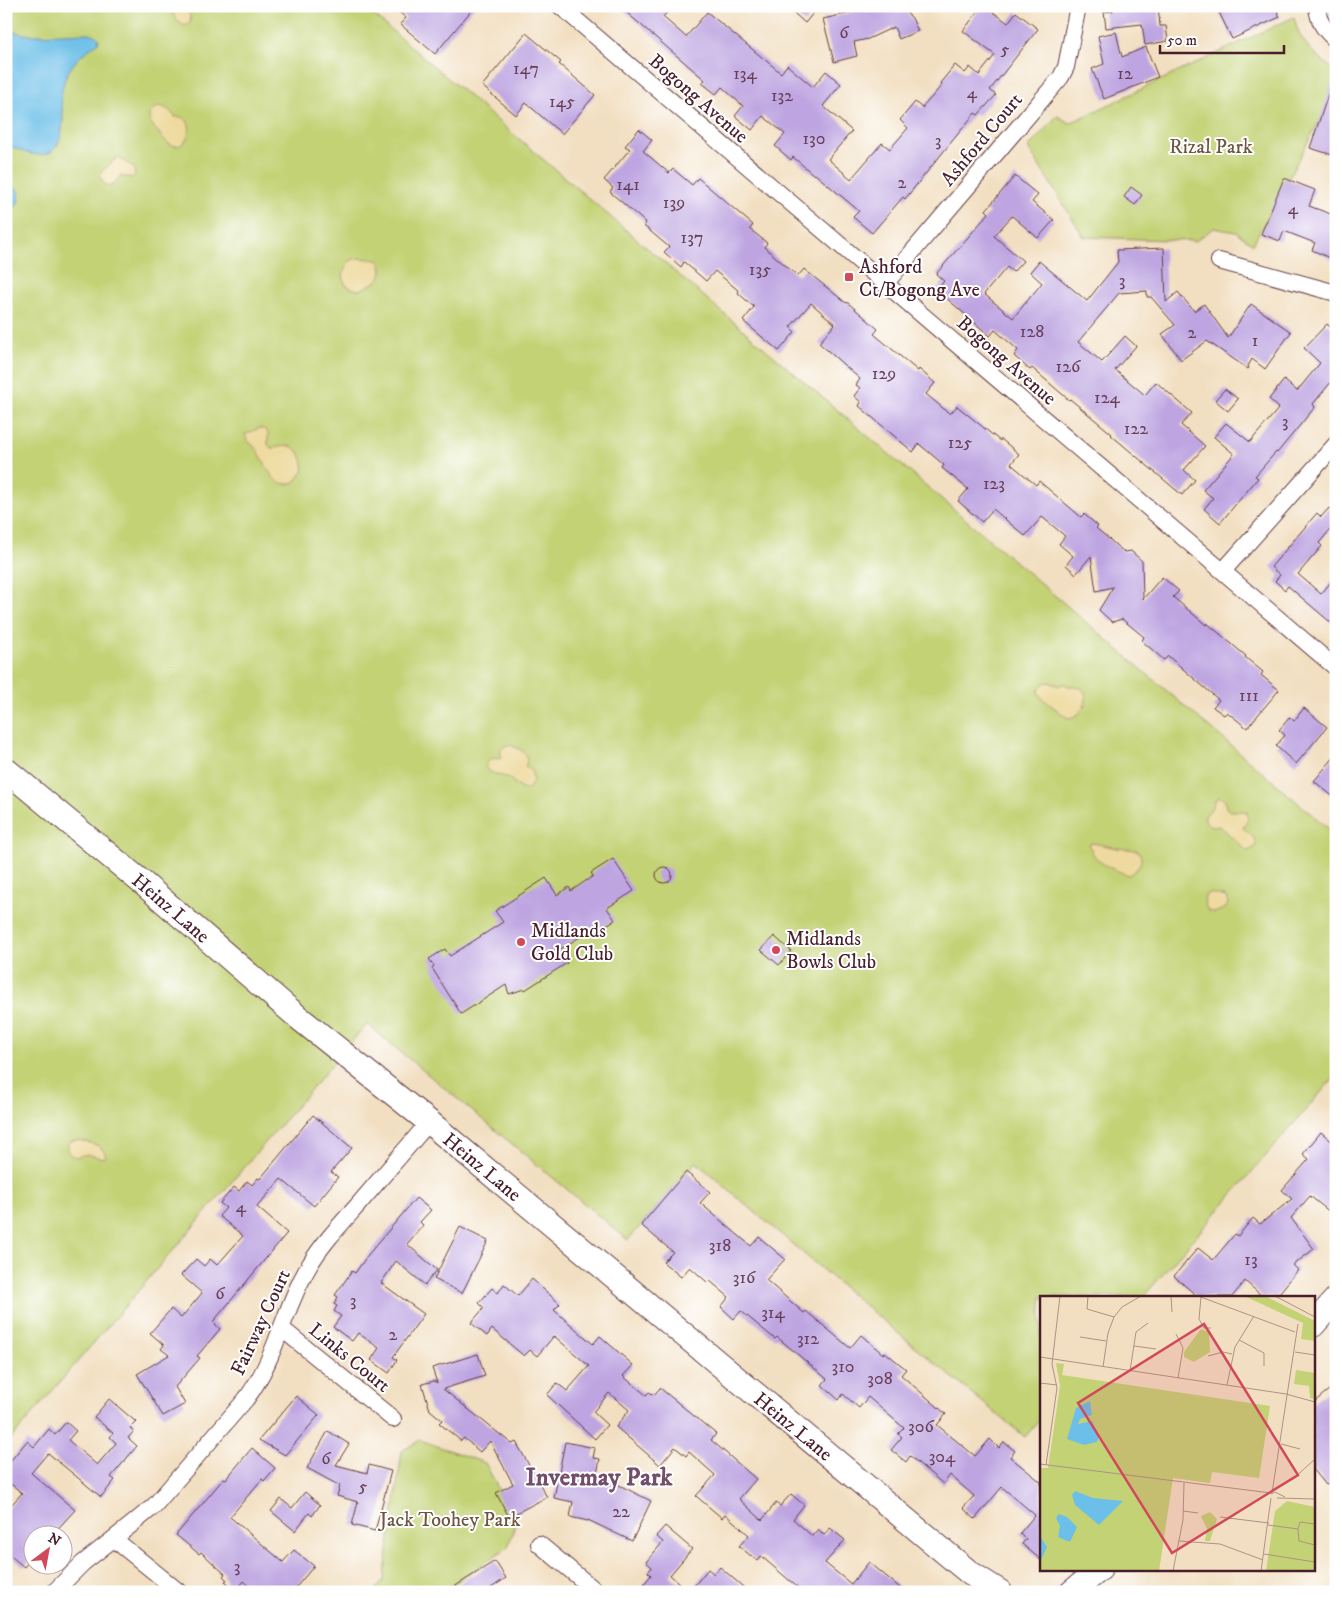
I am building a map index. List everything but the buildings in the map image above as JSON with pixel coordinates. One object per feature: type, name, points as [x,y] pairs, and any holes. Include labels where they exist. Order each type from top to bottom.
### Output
[{"type":"street","name":"Bogong Avenue","points":[[560,6],[1336,668]]},
{"type":"street","name":"Ashford Court","points":[[885,284],[1061,77],[1066,66],[1078,6]]},
{"type":"street","points":[[1317,6],[1321,23],[1336,40]]},
{"type":"street","points":[[1219,261],[1336,293]]},
{"type":"street","points":[[1223,572],[1336,444]]},
{"type":"street","name":"Heinz Lane","points":[[6,770],[138,879],[299,1018],[429,1122],[958,1564],[1000,1592]]},
{"type":"street","name":"Fairway Court","points":[[54,1592],[83,1563],[146,1514],[246,1399],[273,1353],[295,1292],[310,1265],[322,1248],[429,1122]]},
{"type":"street","points":[[1314,1324],[1336,1299]]},
{"type":"street","name":"Links Court","points":[[281,1328],[393,1419]]},
{"type":"street","points":[[114,1539],[179,1592]]},
{"type":"street","points":[[539,1544],[597,1592]]},
{"type":"street","name":"Heinz Lane","points":[[958,1564],[985,1592]]},
{"type":"street","points":[[1072,1592],[1099,1570]]},
{"type":"street","points":[[1098,1592],[1108,1570]]},
{"type":"green space","points":[[6,6],[363,6],[1336,835],[1336,1075],[1144,1296],[1040,1296],[1040,1419],[1025,1437],[864,1305],[696,1162],[628,1240],[367,1024],[6,1445]]},
{"type":"green space","name":"Rizal Park","points":[[1294,17],[1304,42],[1336,72],[1336,90],[1253,244],[1236,232],[1213,228],[1196,241],[1084,237],[1028,148],[1057,116],[1070,123]]},
{"type":"green space","name":"Jack Toohey Park","points":[[420,1440],[485,1463],[516,1523],[508,1547],[442,1592],[374,1592],[384,1580],[402,1451]]},
{"type":"sand","points":[[169,6],[188,6],[191,22],[185,26],[177,21]]},
{"type":"sand","points":[[161,106],[169,110],[175,117],[182,117],[186,120],[189,130],[186,141],[173,146],[164,139],[150,121],[149,114],[151,111]]},
{"type":"sand","points":[[117,158],[134,168],[135,175],[132,178],[120,176],[109,187],[102,182],[100,175]]},
{"type":"sand","points":[[361,258],[377,260],[381,263],[382,272],[379,279],[375,282],[358,290],[345,284],[343,275],[348,262]]},
{"type":"sand","points":[[259,428],[264,429],[268,433],[268,445],[271,448],[287,446],[298,451],[304,470],[295,482],[287,484],[275,480],[257,450],[247,439],[245,434]]},
{"type":"sand","points":[[1048,682],[1060,686],[1065,684],[1067,686],[1076,686],[1082,690],[1086,695],[1086,700],[1080,712],[1068,718],[1044,700],[1038,693],[1042,686]]},
{"type":"sand","points":[[507,745],[519,749],[527,758],[525,766],[531,770],[533,778],[528,789],[521,789],[508,778],[490,772],[487,769],[487,763],[493,758],[500,759],[502,757],[501,749]]},
{"type":"sand","points":[[1219,797],[1225,800],[1226,808],[1230,811],[1247,812],[1248,818],[1243,828],[1255,840],[1256,843],[1253,849],[1247,851],[1221,827],[1209,825],[1205,821],[1205,816]]},
{"type":"sand","points":[[1089,844],[1137,850],[1141,857],[1138,868],[1128,875],[1104,864],[1091,851]]},
{"type":"sand","points":[[1209,893],[1226,897],[1228,903],[1226,908],[1214,913],[1208,911],[1205,899]]},
{"type":"sand","points":[[77,1140],[99,1146],[106,1157],[86,1155],[76,1157],[71,1155],[68,1152],[68,1143]]},
{"type":"water","points":[[6,29],[22,34],[34,35],[90,33],[99,39],[98,43],[74,63],[67,75],[61,94],[62,132],[53,150],[46,154],[29,153],[6,144]]},
{"type":"water","points":[[6,181],[17,190],[19,199],[6,218]]},
{"type":"place","name":"Ashford Ct/Bogong Ave","points":[[849,277]]},
{"type":"place","name":"Midlands Gold Club","points":[[521,942]]},
{"type":"place","name":"Midlands Bowls Club","points":[[776,950]]},
{"type":"district","name":"Invermay Park","points":[[599,1476]]}]
